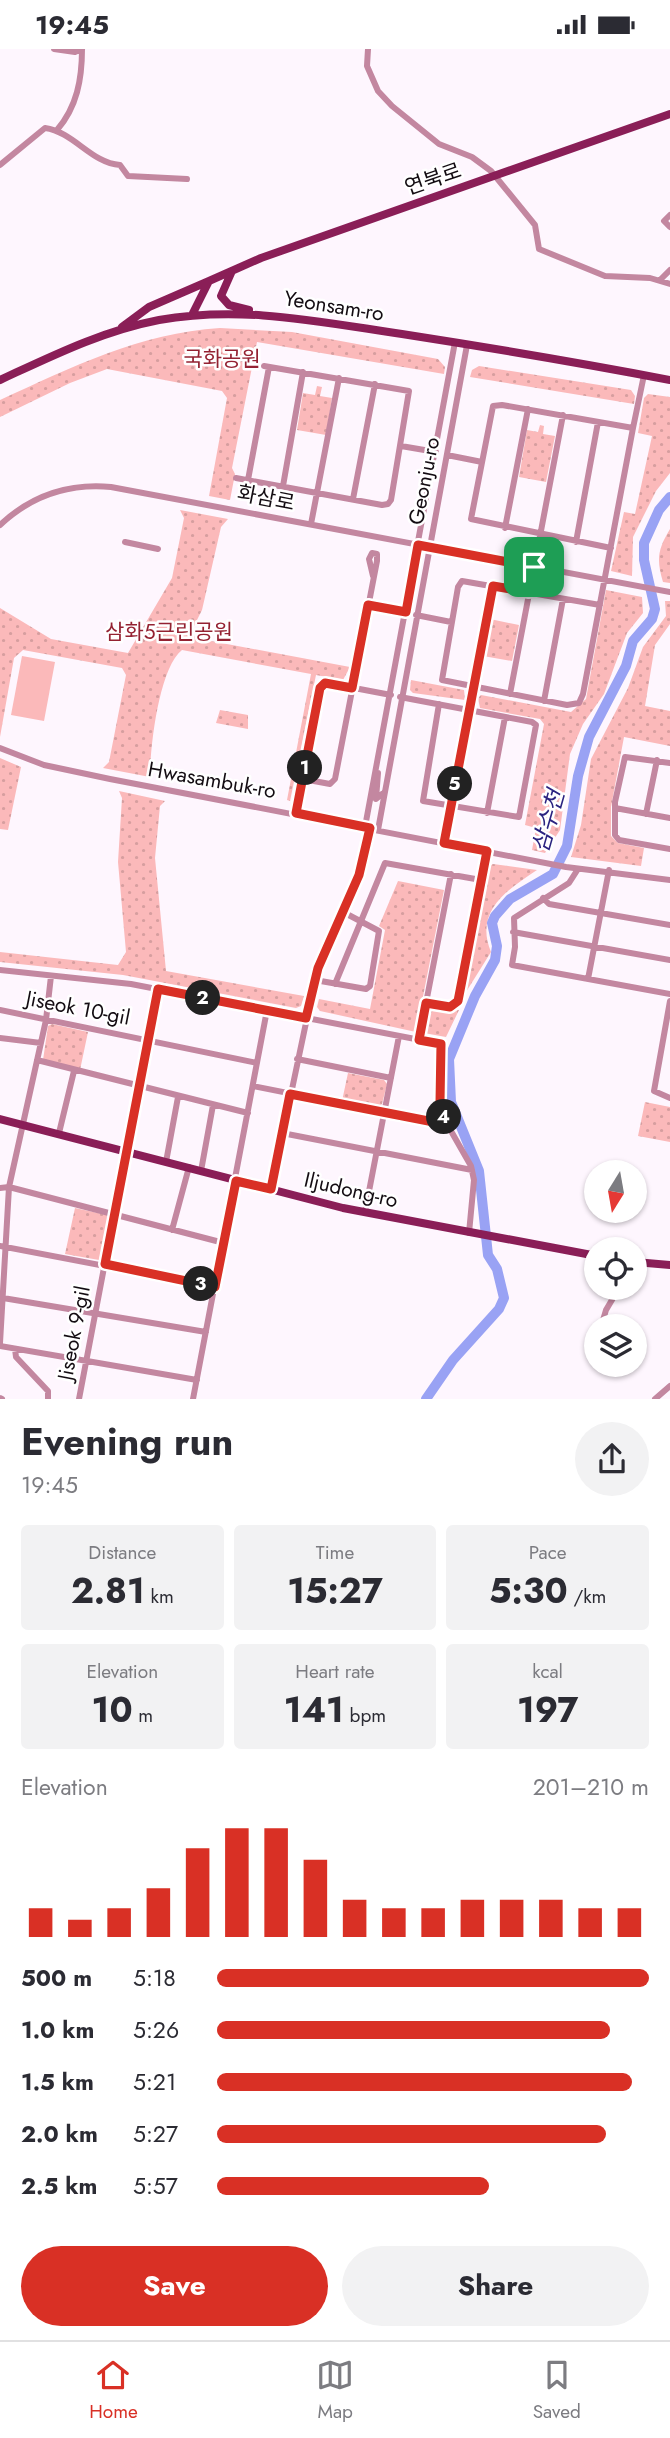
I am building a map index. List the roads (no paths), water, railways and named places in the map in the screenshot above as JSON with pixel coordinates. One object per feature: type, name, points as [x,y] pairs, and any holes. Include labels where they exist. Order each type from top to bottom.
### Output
[{"type":"main road","name":"연북로","points":[[115,332],[149,307],[261,258],[670,114]]},
{"type":"main road","points":[[232,271],[221,296],[229,305],[262,313]]},
{"type":"main road","points":[[192,315],[209,281]]},
{"type":"main road","name":"Yeonsam-ro","points":[[0,380],[79,344],[115,332],[192,315],[262,313],[455,342],[670,380]]},
{"type":"main road","name":"Iljudong-ro","points":[[0,1119],[365,1212],[584,1254]]},
{"type":"main road","points":[[647,1263],[670,1265]]},
{"type":"street","points":[[54,49],[75,52],[82,49],[80,85],[75,93],[71,114],[57,130]]},
{"type":"street","points":[[368,49],[370,76],[392,106],[439,144],[472,157],[495,176],[535,225],[536,241],[546,254],[605,276],[670,284]]},
{"type":"street","points":[[0,165],[45,128],[57,130],[105,164],[120,165],[128,176],[187,179]]},
{"type":"street","points":[[670,215],[664,221],[670,227]]},
{"type":"street","points":[[660,281],[670,270]]},
{"type":"street","name":"Geonju-ro","points":[[371,828],[378,761],[455,342]]},
{"type":"street","name":"Geonju-ro","points":[[271,1189],[315,980],[362,866],[385,787],[467,345]]},
{"type":"street","points":[[236,478],[388,505],[410,393],[375,384],[266,366],[248,480]]},
{"type":"street","points":[[282,486],[303,372]]},
{"type":"street","points":[[600,605],[465,580],[459,582],[441,677],[444,681],[572,706],[582,699],[605,580],[633,428],[644,375]]},
{"type":"street","points":[[311,524],[339,378]]},
{"type":"street","points":[[353,499],[375,384]]},
{"type":"street","points":[[611,548],[471,519],[493,406],[528,409],[633,428]]},
{"type":"street","points":[[505,528],[528,409]]},
{"type":"street","points":[[510,694],[563,415]]},
{"type":"street","points":[[576,542],[598,422]]},
{"type":"street","points":[[401,446],[436,452]]},
{"type":"street","points":[[447,455],[482,462]]},
{"type":"street","name":"화삼로","points":[[0,525],[34,499],[63,489],[93,485],[670,591]]},
{"type":"street","points":[[125,542],[158,548]]},
{"type":"street","points":[[303,779],[330,784],[334,782],[373,576]]},
{"type":"street","points":[[444,843],[493,586]]},
{"type":"street","points":[[544,701],[563,599]]},
{"type":"street","points":[[368,605],[406,612]]},
{"type":"street","points":[[416,615],[451,622]]},
{"type":"street","points":[[296,813],[321,686],[325,683],[391,695]]},
{"type":"street","points":[[400,697],[439,704],[532,722],[537,727],[520,814],[516,819],[425,802],[422,798],[439,704]]},
{"type":"street","points":[[486,813],[505,717]]},
{"type":"street","name":"Hwasambuk-ro","points":[[0,748],[55,768],[578,869]]},
{"type":"street","points":[[670,763],[625,757],[615,808],[616,838],[670,849]]},
{"type":"street","points":[[646,814],[657,760]]},
{"type":"street","points":[[378,761],[377,799],[385,787]]},
{"type":"street","points":[[615,808],[670,818]]},
{"type":"street","points":[[426,1003],[450,1007],[457,1003],[487,851]]},
{"type":"street","points":[[335,984],[385,863],[481,880]]},
{"type":"street","points":[[670,880],[608,870],[578,869],[574,879],[516,914],[512,965],[670,995]]},
{"type":"street","points":[[588,979],[608,870]]},
{"type":"street","points":[[419,1040],[451,874]]},
{"type":"street","points":[[543,898],[549,904],[670,925]]},
{"type":"street","points":[[315,980],[366,989],[370,986],[379,933],[343,912]]},
{"type":"street","points":[[513,932],[670,960]]},
{"type":"street","points":[[0,970],[158,989],[441,1044],[440,1102],[472,1170],[472,1233]]},
{"type":"street","points":[[51,976],[46,1020],[21,1123],[9,1187],[3,1245],[0,1345],[197,1380]]},
{"type":"street","name":"Jiseok 10-gil","points":[[127,1151],[158,989]]},
{"type":"street","points":[[670,1002],[654,1091],[670,1098]]},
{"type":"street","name":"Jiseok 10-gil","points":[[0,1010],[149,1040]]},
{"type":"street","points":[[193,1398],[267,1010]]},
{"type":"street","points":[[365,1212],[399,1036]]},
{"type":"street","points":[[0,1038],[41,1043]]},
{"type":"street","points":[[149,1040],[257,1063]]},
{"type":"street","points":[[297,1059],[391,1077]]},
{"type":"street","points":[[37,1060],[139,1088],[248,1113]]},
{"type":"street","points":[[59,1133],[74,1071]]},
{"type":"street","points":[[253,1086],[449,1125]]},
{"type":"street","points":[[166,1162],[178,1097]]},
{"type":"street","points":[[201,1171],[213,1105]]},
{"type":"street","points":[[282,1133],[472,1170]]},
{"type":"street","name":"Jiseok 9-gil","points":[[79,1398],[127,1151]]},
{"type":"street","points":[[172,1230],[189,1167]]},
{"type":"street","points":[[0,1188],[9,1187],[224,1243]]},
{"type":"street","points":[[3,1245],[215,1287]]},
{"type":"street","points":[[2,1300],[206,1332]]},
{"type":"street","points":[[15,1349],[16,1357],[48,1391],[48,1398]]},
{"type":"street","points":[[655,1398],[670,1385]]},
{"type":"waterway","name":"삼수천","points":[[426,1399],[453,1360],[499,1309],[504,1298],[497,1269],[488,1255],[479,1171],[451,1102],[449,1059],[475,996],[495,960],[497,946],[492,923],[495,916],[510,899],[553,874],[567,846],[578,776],[589,737],[626,666],[633,641],[652,619],[655,609],[644,560],[644,543],[659,510],[670,497]]},
{"type":"park label","name":"국화공원","points":[[222,359]]},
{"type":"park label","name":"삼화5근린공원","points":[[169,632]]}]
